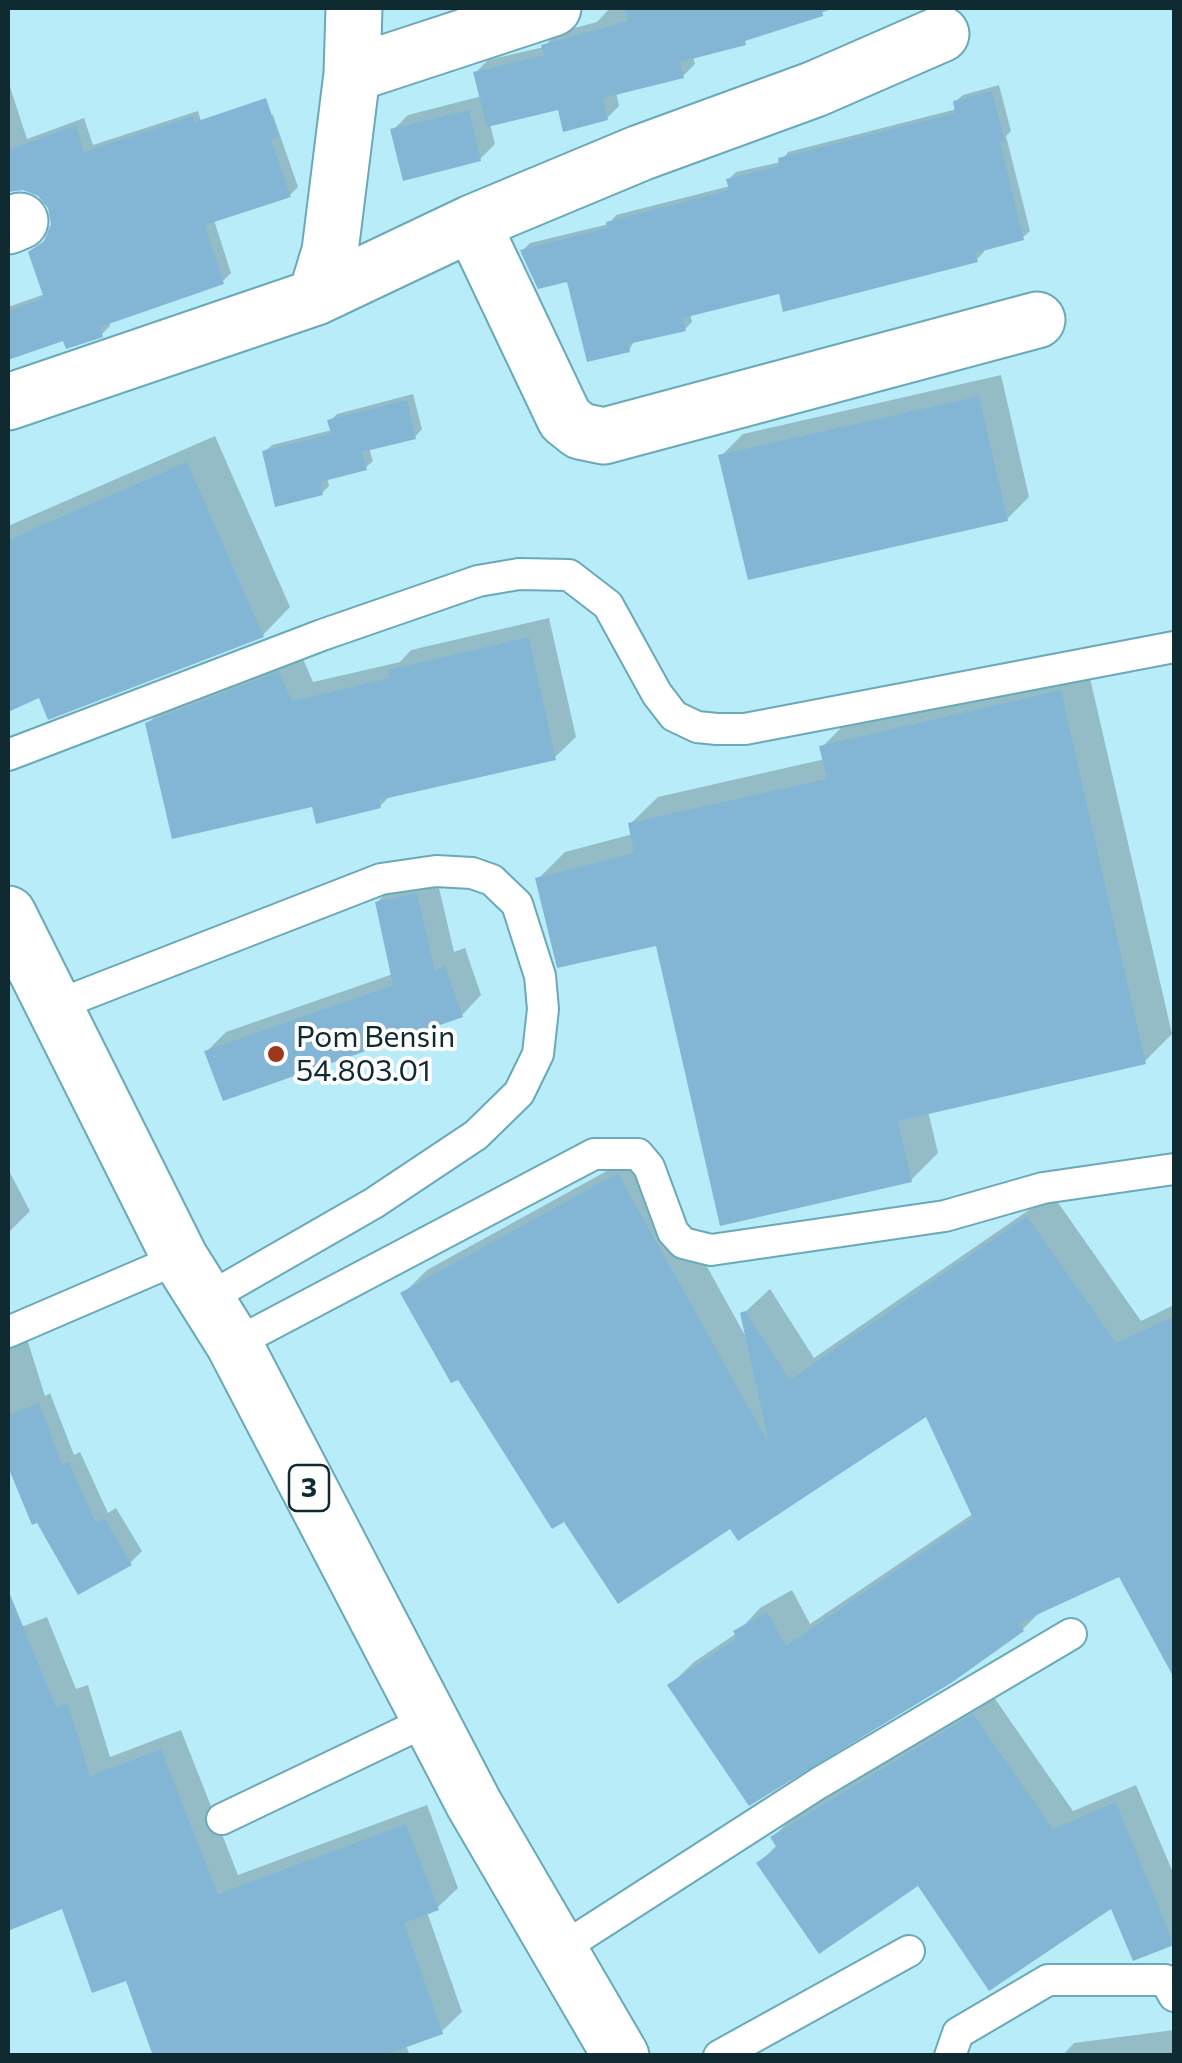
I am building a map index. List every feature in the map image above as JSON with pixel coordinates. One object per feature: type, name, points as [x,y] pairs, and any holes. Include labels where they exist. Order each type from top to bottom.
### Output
[{"type":"main road","points":[[316,298],[330,251],[352,74],[354,8]]},
{"type":"main road","points":[[352,74],[553,8]]},
{"type":"main road","points":[[8,402],[316,298],[472,222],[640,153],[815,89],[940,34]]},
{"type":"main road","points":[[472,222],[564,419],[580,431],[604,436],[1037,320]]},
{"type":"main road","name":"3","points":[[8,914],[52,1007],[474,1804],[621,2056]]},
{"type":"lane","points":[[8,755],[322,635],[478,581],[519,574],[568,575],[608,605],[657,694],[674,716],[698,727],[745,729],[1174,647]]},
{"type":"lane","points":[[52,1007],[381,879],[436,872],[472,873],[492,880],[517,904],[540,976],[544,1009],[538,1054],[519,1093],[476,1135],[403,1184],[206,1301]]},
{"type":"lane","points":[[8,1332],[206,1301],[594,1154],[638,1154],[649,1167],[674,1232],[683,1243],[711,1250],[946,1216],[1043,1188],[1174,1169]]},
{"type":"lane","points":[[561,1949],[819,1783],[1070,1634]]},
{"type":"lane","points":[[222,1819],[431,1719]]},
{"type":"lane","points":[[719,2056],[909,1951]]},
{"type":"lane","points":[[950,2056],[958,2032],[1048,1980],[1165,1980],[1174,1996]]},
{"type":"building","points":[[624,8],[822,8],[823,16],[745,41],[746,45],[680,62],[684,78],[603,98],[608,120],[563,132],[558,110],[487,127],[473,72],[544,55],[541,45],[628,21]]},
{"type":"building","points":[[992,91],[1024,240],[975,253],[978,262],[783,312],[779,294],[683,318],[686,331],[628,344],[630,352],[587,362],[567,282],[538,289],[520,250],[607,228],[606,222],[729,190],[726,179],[779,166],[778,158],[955,113],[953,101]]},
{"type":"building","points":[[266,98],[279,137],[271,139],[291,197],[205,225],[224,284],[100,327],[103,337],[66,349],[63,341],[8,360],[8,311],[44,298],[28,252],[44,241],[51,224],[48,208],[38,196],[23,190],[8,192],[8,150],[76,125],[84,152],[193,116],[195,122]]},
{"type":"building","points":[[469,110],[481,161],[403,181],[390,129]]},
{"type":"building","points":[[979,396],[1008,521],[748,580],[718,455]]},
{"type":"building","points":[[407,400],[416,439],[362,452],[367,470],[320,482],[323,495],[275,507],[262,451],[331,434],[327,420]]},
{"type":"building","points":[[187,462],[264,637],[48,720],[39,698],[8,712],[8,540]]},
{"type":"building","points":[[529,637],[556,760],[379,800],[381,808],[316,824],[312,807],[172,839],[145,723],[279,671],[292,701],[390,678],[388,670]]},
{"type":"building","points":[[1061,690],[1146,1064],[898,1121],[912,1182],[720,1226],[656,946],[557,968],[535,878],[634,853],[628,823],[827,779],[819,746]]},
{"type":"building","points":[[417,893],[435,970],[445,966],[463,1017],[223,1101],[204,1051],[393,985],[375,902]]},
{"type":"building","points":[[618,1173],[769,1444],[740,1313],[745,1311],[790,1380],[1027,1216],[1116,1343],[1174,1316],[1174,1678],[1119,1577],[1019,1623],[1024,1631],[951,1683],[749,1806],[667,1685],[737,1638],[733,1631],[767,1612],[786,1646],[973,1518],[926,1417],[738,1541],[730,1529],[618,1604],[564,1522],[552,1529],[458,1380],[451,1383],[400,1293]]},
{"type":"building","points":[[39,1403],[62,1464],[69,1462],[96,1523],[104,1518],[132,1565],[78,1595],[37,1523],[32,1525],[8,1467],[8,1415]]},
{"type":"building","points":[[9,1592],[56,1707],[68,1704],[90,1776],[161,1749],[218,1894],[406,1824],[439,1910],[404,1923],[443,2034],[382,2056],[153,2056],[126,1981],[92,1993],[62,1909],[8,1931]]},
{"type":"building","points":[[973,1714],[1053,1829],[1116,1802],[1174,1945],[1133,1961],[1111,1909],[989,1991],[918,1886],[819,1954],[756,1863],[777,1848],[770,1837]]},
{"type":"place","name":"Pom Bensin 54.803.01","points":[[276,1054]]}]
